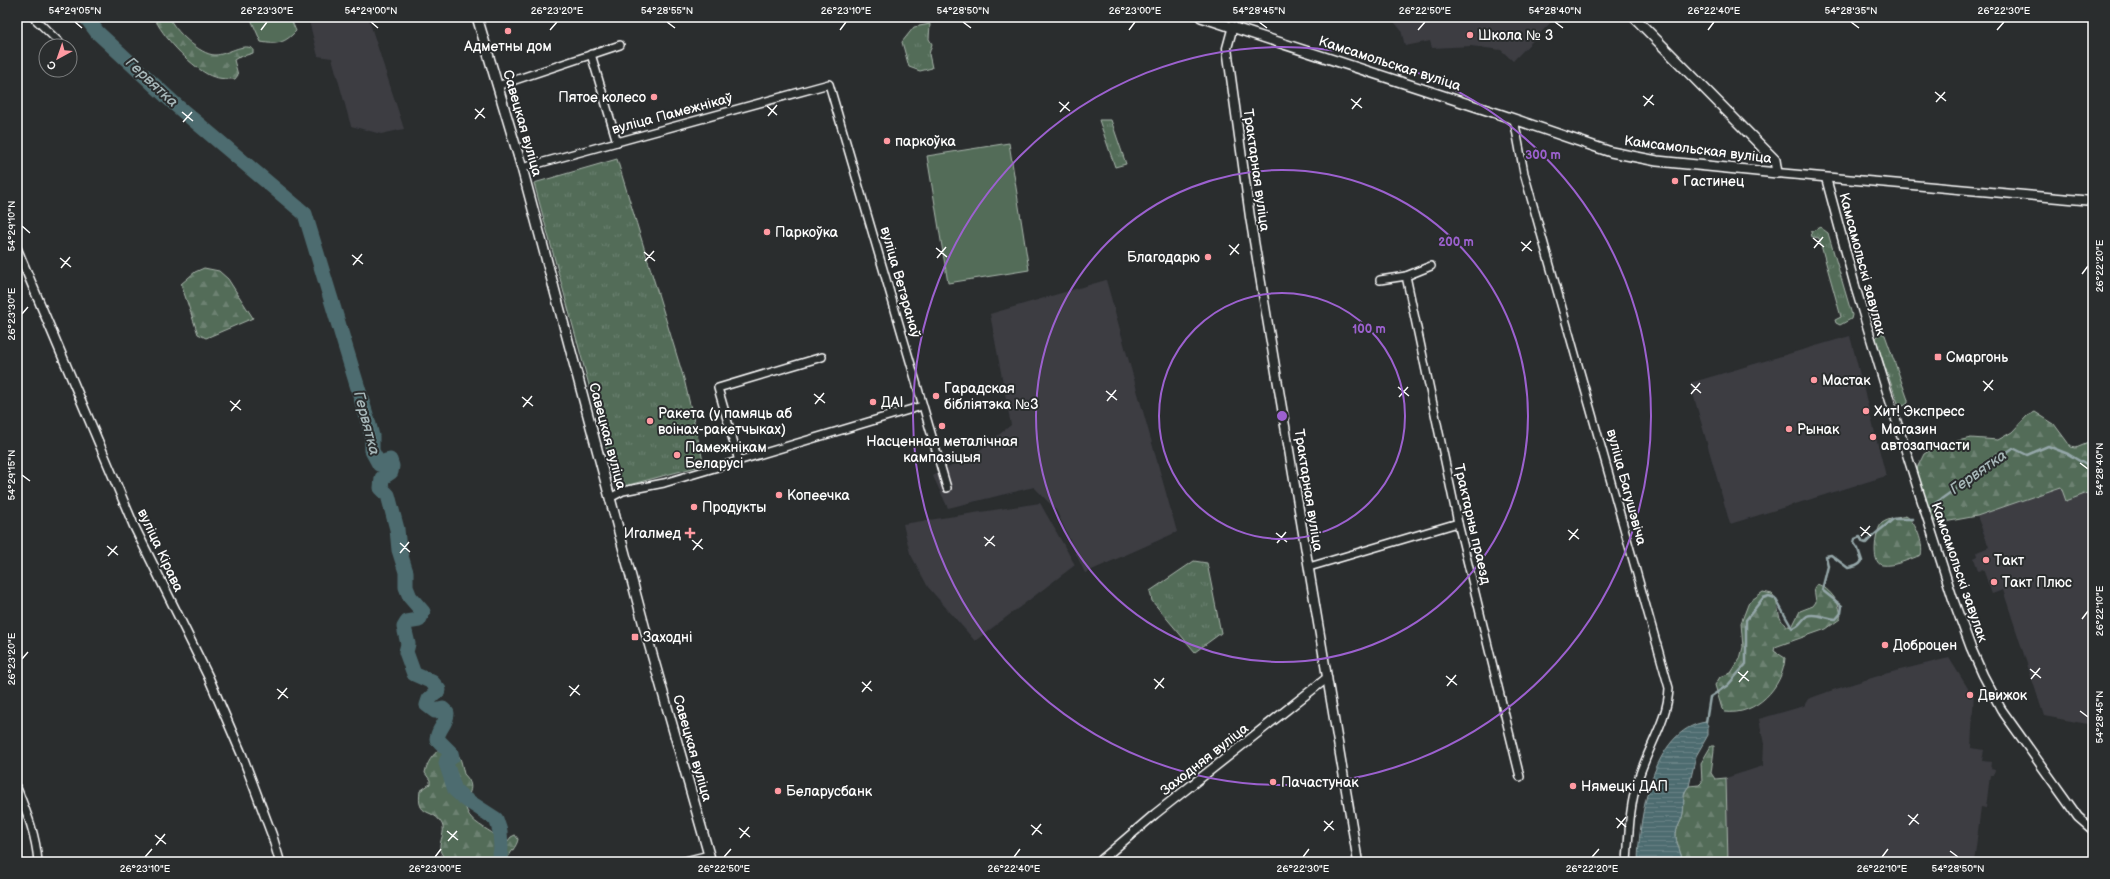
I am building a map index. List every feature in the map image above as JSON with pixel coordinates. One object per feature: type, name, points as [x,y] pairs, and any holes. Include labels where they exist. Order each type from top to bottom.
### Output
[{"type":"main road","name":"Савецкая вуліца","points":[[477,17],[522,168],[686,780],[710,858]]},
{"type":"main road","name":"Камсамольская вуліца","points":[[1201,17],[1633,158],[1777,173]]},
{"type":"main road","points":[[1634,17],[1775,160],[1777,173]]},
{"type":"street","points":[[33,17],[55,38]]},
{"type":"street","name":"Трактарная вуліца","points":[[1232,26],[1227,48],[1248,202],[1358,862]]},
{"type":"street","points":[[497,86],[620,45]]},
{"type":"street","points":[[591,54],[617,142]]},
{"type":"street","name":"вуліца Памежнікаў","points":[[522,168],[829,84]]},
{"type":"street","name":"вуліца Ветэранаў","points":[[829,84],[947,488]]},
{"type":"street","name":"вуліца Багушэвіча","points":[[1514,118],[1524,173],[1669,688],[1668,703],[1638,779],[1632,801],[1627,862]]},
{"type":"street","name":"Камсамольская вуліца","points":[[1777,173],[2093,201]]},
{"type":"street","name":"Камсамольскі завулак","points":[[1826,178],[1855,286],[1884,382],[1953,599],[1971,648],[1983,676],[2001,709],[2078,818],[2093,830]]},
{"type":"street","name":"вуліца Кірава","points":[[17,249],[134,526],[208,676],[233,734],[272,835],[280,862]]},
{"type":"street","points":[[1380,280],[1406,276],[1432,266]]},
{"type":"street","name":"Трактарны праезд","points":[[1406,276],[1458,523],[1520,777]]},
{"type":"street","points":[[739,461],[718,388],[822,357]]},
{"type":"street","points":[[610,498],[623,491],[664,483],[922,406]]},
{"type":"street","points":[[1309,567],[1458,523]]},
{"type":"street","name":"Заходняя вуліца","points":[[1099,862],[1155,814],[1327,678]]},
{"type":"street","points":[[17,788],[31,823],[37,845],[38,862]]},
{"type":"street","points":[[681,862],[710,858]]},
{"type":"shaded area","points":[[308,17],[368,17],[404,129],[381,134],[351,126],[332,58],[318,56]]},
{"type":"shaded area","name":"Школа № 3","points":[[1390,17],[1556,17],[1513,61],[1501,50],[1471,46],[1432,48],[1430,41],[1405,46],[1401,30]]},
{"type":"shaded area","points":[[1106,280],[1177,532],[1085,573],[1056,510],[1034,487],[948,508],[933,476],[980,450],[1011,425],[990,314]]},
{"type":"shaded area","name":"Рынак","points":[[1850,336],[1886,476],[1730,524],[1690,383]]},
{"type":"shaded area","points":[[2061,487],[2066,501],[2093,491],[2093,725],[2044,716],[2003,590],[1992,594],[1983,569],[1978,571],[1974,558],[1978,556],[1977,552],[1989,547],[1977,516]]},
{"type":"shaded area","points":[[1040,503],[1075,565],[975,641],[928,587],[910,553],[903,524]]},
{"type":"shaded area","points":[[1949,658],[1969,690],[1974,691],[1971,748],[1984,750],[1982,761],[1992,762],[1991,769],[1995,770],[1994,775],[1990,775],[1986,808],[1981,807],[1974,862],[1728,862],[1726,778],[1763,766],[1764,744],[1759,719],[1804,706],[1808,699],[1833,690],[1888,673]]},
{"type":"green space","points":[[154,17],[169,17],[176,28],[188,41],[209,54],[215,55],[245,47],[253,49],[253,53],[234,60],[238,75],[235,79],[210,76],[184,57],[163,33]]},
{"type":"green space","points":[[250,17],[290,17],[296,31],[284,41],[276,43],[261,42]]},
{"type":"green space","points":[[930,24],[929,39],[932,44],[929,54],[932,68],[920,71],[909,67],[902,42],[914,27]]},
{"type":"green space","points":[[1099,120],[1111,120],[1126,164],[1115,167]]},
{"type":"green space","points":[[1009,143],[1029,270],[948,283],[927,156]]},
{"type":"green space","points":[[617,159],[684,379],[704,465],[617,488],[534,183]]},
{"type":"green space","points":[[1820,227],[1828,233],[1852,315],[1851,319],[1840,325],[1836,323],[1835,320],[1841,317],[1819,238],[1812,237],[1811,232]]},
{"type":"green space","points":[[204,268],[219,271],[228,279],[253,318],[206,338],[198,334],[181,284],[195,272]]},
{"type":"green space","points":[[1881,333],[1885,335],[1908,400],[1908,403],[1904,406],[1898,403],[1875,339]]},
{"type":"green space","points":[[2035,412],[2054,424],[2071,447],[2076,448],[2093,441],[2093,491],[2066,501],[2061,487],[1977,516],[1939,523],[1935,522],[1916,475],[1918,466],[1924,454],[1939,445],[1971,438],[1998,440],[2012,432],[2027,416]]},
{"type":"green space","points":[[1906,516],[1916,528],[1920,539],[1922,550],[1921,555],[1896,564],[1882,565],[1878,563],[1875,545],[1880,526],[1888,520]]},
{"type":"green space","points":[[1194,561],[1207,563],[1221,633],[1195,652],[1152,601],[1150,591]]},
{"type":"green space","points":[[1817,584],[1831,593],[1840,609],[1840,619],[1826,629],[1775,647],[1774,651],[1785,658],[1783,669],[1773,689],[1757,704],[1747,709],[1736,712],[1725,712],[1722,709],[1715,685],[1720,677],[1731,673],[1740,659],[1743,647],[1741,623],[1749,602],[1763,592],[1772,594],[1777,603],[1782,622],[1792,627],[1800,611],[1813,606],[1816,602],[1814,588]]},
{"type":"green space","points":[[1711,746],[1714,746],[1714,750],[1711,773],[1715,779],[1726,778],[1728,862],[1682,862],[1676,834],[1684,809],[1684,795],[1689,786],[1699,785],[1702,782],[1701,763]]},
{"type":"green space","points":[[440,749],[456,753],[460,759],[464,774],[471,785],[466,802],[467,811],[472,819],[495,835],[496,851],[500,851],[511,837],[515,835],[518,839],[506,862],[447,862],[440,851],[443,830],[442,824],[438,819],[426,812],[420,806],[419,800],[420,791],[430,784],[430,780],[425,773],[428,763],[432,756]]},
{"type":"water","points":[[1706,722],[1708,726],[1708,735],[1696,756],[1689,786],[1684,795],[1684,809],[1676,834],[1682,862],[1638,862],[1641,823],[1646,800],[1652,778],[1661,758],[1673,741],[1688,728]]},
{"type":"waterway","name":"Гервятка","points":[[86,17],[97,32],[177,106],[305,214],[368,421],[372,436],[372,451],[379,464],[386,465],[386,461],[390,460],[392,466],[391,472],[382,478],[381,488],[388,495],[397,529],[399,550],[406,572],[406,587],[410,597],[423,612],[419,620],[407,622],[404,627],[408,644],[406,652],[414,674],[432,682],[439,690],[429,699],[427,705],[435,711],[443,709],[447,713],[446,720],[437,739],[451,753],[452,757],[447,760],[446,763],[455,790],[465,799],[496,819],[500,831],[501,848],[499,862]]},
{"type":"waterway","name":"Гервятка","points":[[1930,507],[2013,448],[2027,455],[2048,446],[2068,454],[2093,469]]},
{"type":"waterway","name":"Гервятка","points":[[1706,722],[1710,697],[1728,685],[1746,664],[1746,620],[1763,598],[1769,596],[1775,598],[1792,628],[1799,625],[1807,616],[1810,615],[1836,619],[1841,613],[1842,606],[1822,590],[1828,566],[1826,556],[1831,555],[1848,568],[1856,566],[1862,561],[1858,549],[1854,543],[1855,539],[1860,537],[1863,542],[1866,543],[1872,536],[1893,519],[1913,519]]},
{"type":"place","name":"Адметны дом","points":[[508,31]]},
{"type":"place","name":"Школа № 3","points":[[1470,35]]},
{"type":"place","name":"Пятое колесо","points":[[654,97]]},
{"type":"place","name":"паркоўка","points":[[887,141]]},
{"type":"place","name":"Гастинец","points":[[1675,181]]},
{"type":"place","name":"Паркоўка","points":[[767,232]]},
{"type":"place","name":"Благодарю","points":[[1208,257]]},
{"type":"place","name":"Смаргонь","points":[[1938,357]]},
{"type":"place","name":"Мастак","points":[[1814,380]]},
{"type":"place","name":"Гарадская бібліятэка №3","points":[[936,396]]},
{"type":"place","name":"ДАІ","points":[[873,402]]},
{"type":"place","name":"Хит! Экспресс","points":[[1866,411]]},
{"type":"place","name":"Ракета (у памяць аб воінах-ракетчыках)","points":[[650,421]]},
{"type":"place","name":"Насценная металічная кампазіцыя","points":[[942,426]]},
{"type":"place","name":"Рынак","points":[[1789,429]]},
{"type":"place","name":"Магазин автозапчасти","points":[[1873,437]]},
{"type":"place","name":"Памежнікам Беларусі","points":[[677,455]]},
{"type":"place","name":"Копеечка","points":[[779,495]]},
{"type":"place","name":"Продукты","points":[[694,507]]},
{"type":"place","name":"Игалмед","points":[[690,533]]},
{"type":"place","name":"Такт","points":[[1986,560]]},
{"type":"place","name":"Такт Плюс","points":[[1994,582]]},
{"type":"place","name":"Заходні","points":[[635,637]]},
{"type":"place","name":"Доброцен","points":[[1885,645]]},
{"type":"place","name":"Движок","points":[[1970,695]]},
{"type":"place","name":"Пачастунак","points":[[1273,782]]},
{"type":"place","name":"Нямецкі ДАП","points":[[1573,786]]},
{"type":"place","name":"Беларусбанк","points":[[778,791]]}]
